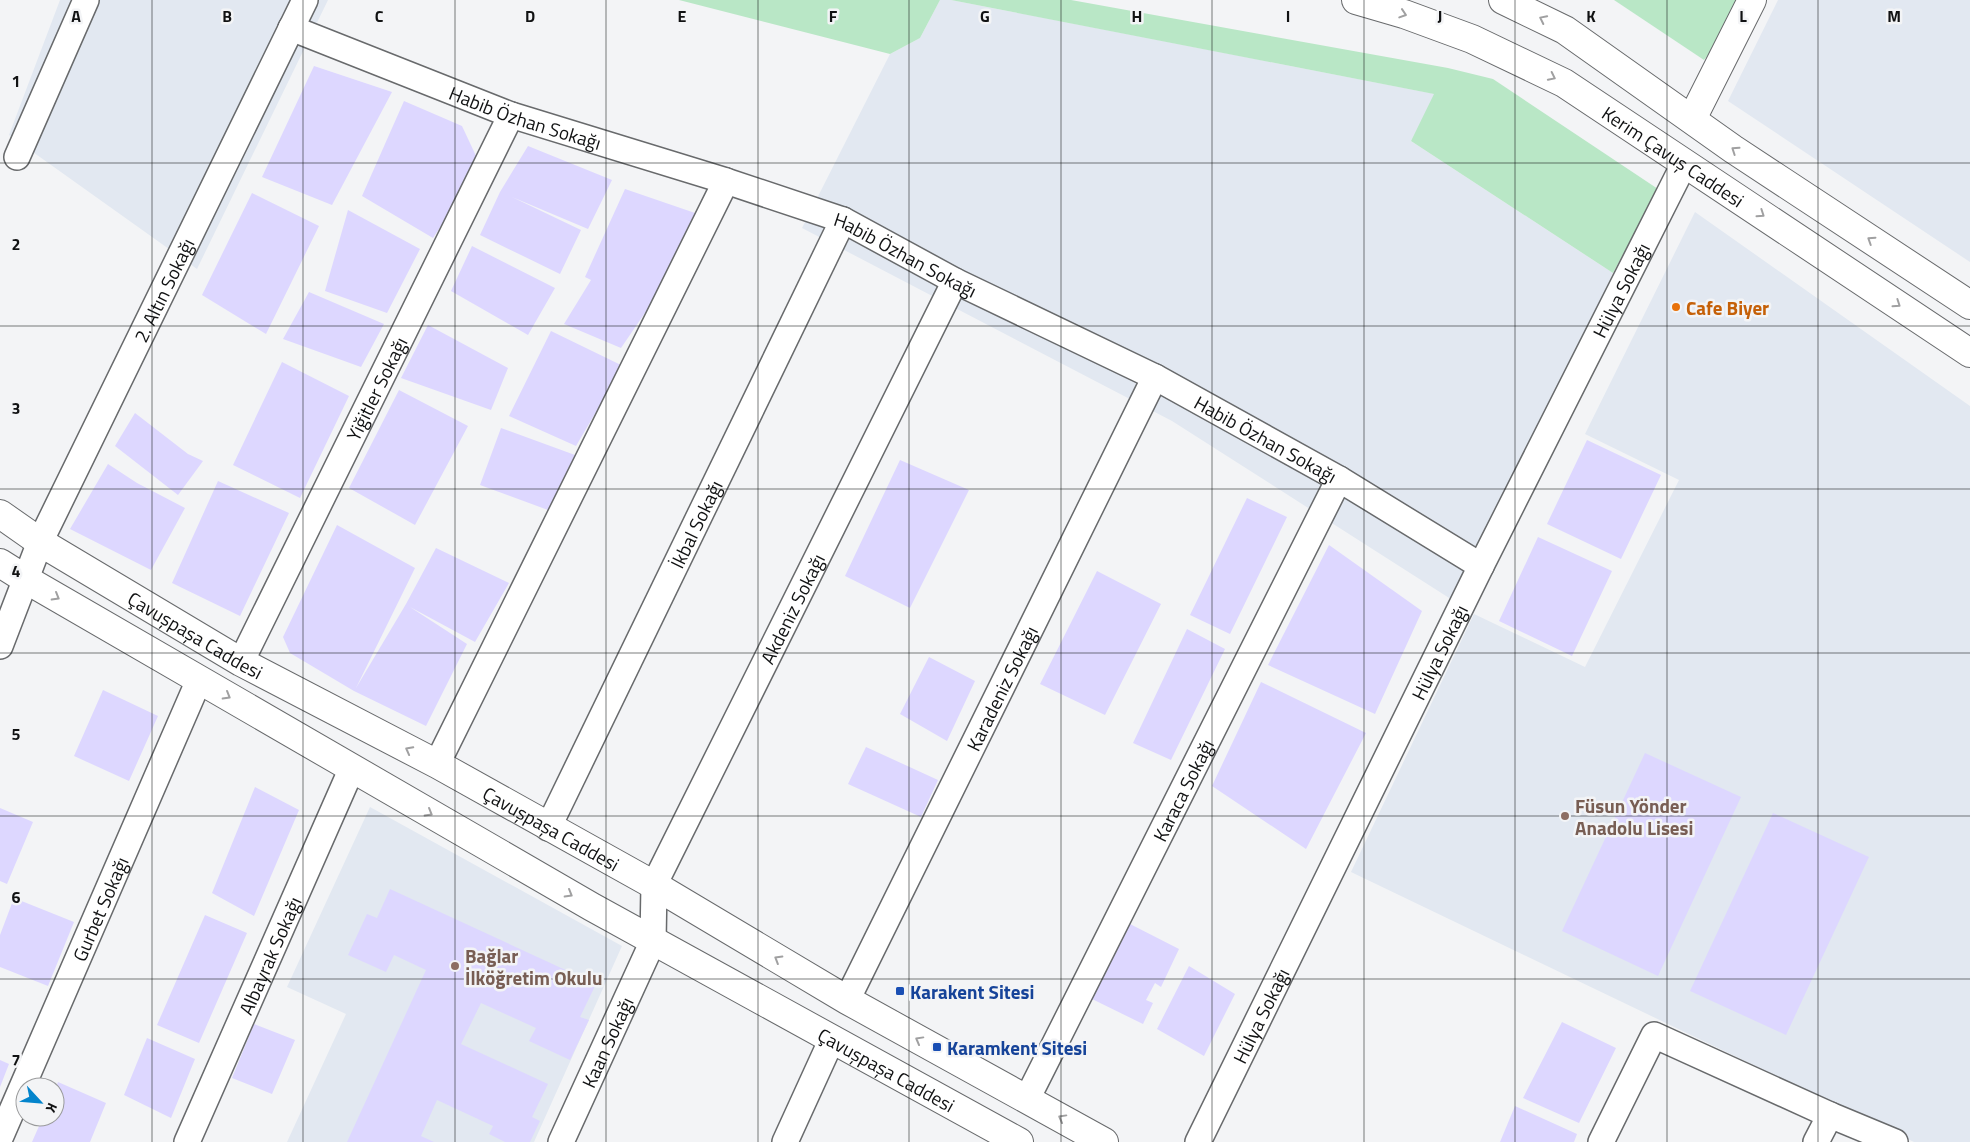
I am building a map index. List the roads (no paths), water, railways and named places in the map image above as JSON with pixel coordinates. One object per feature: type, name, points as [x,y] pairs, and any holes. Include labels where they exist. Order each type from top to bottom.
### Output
[{"type":"street","points":[[17,157],[86,0]]},
{"type":"street","name":"2. Altın Sokağı","points":[[0,646],[27,580],[40,542],[306,0]]},
{"type":"street","name":"Kerim Çavuş Caddesi","points":[[1356,0],[1404,14],[1472,39],[1564,83],[1970,353]]},
{"type":"street","points":[[1503,0],[1565,30],[1733,149],[1970,305]]},
{"type":"street","points":[[1692,119],[1752,0]]},
{"type":"street","name":"Habib Özhan Sokağı","points":[[291,28],[511,115],[726,181],[843,220],[955,281],[1155,377],[1339,479],[1481,566]]},
{"type":"street","name":"Yiğitler Sokağı","points":[[241,662],[511,115]]},
{"type":"street","name":"Hülya Sokağı","points":[[1198,1142],[1481,566],[1684,164]]},
{"type":"street","points":[[437,764],[726,181]]},
{"type":"street","name":"İkbal Sokağı","points":[[548,828],[843,220]]},
{"type":"street","name":"Akdeniz Sokağı","points":[[653,940],[654,885],[955,281]]},
{"type":"street","name":"Karadeniz Sokağı","points":[[847,1000],[1155,377]]},
{"type":"street","name":"Karaca Sokağı","points":[[1027,1099],[1339,479]]},
{"type":"street","name":"Çavuşpaşa Caddesi","points":[[0,514],[40,542],[241,662],[437,764],[548,828],[654,885],[847,1000],[1104,1142]]},
{"type":"street","name":"Çavuşpaşa Caddesi","points":[[0,563],[199,680],[653,940],[1017,1141]]},
{"type":"street","name":"Gurbet Sokağı","points":[[0,1138],[199,680]]},
{"type":"street","name":"Albayrak Sokağı","points":[[187,1142],[352,768]]},
{"type":"street","name":"Kaan Sokağı","points":[[561,1142],[653,940]]},
{"type":"street","points":[[1601,1142],[1654,1035],[1830,1115],[1895,1142]]},
{"type":"street","points":[[785,1142],[832,1040]]},
{"type":"street","points":[[1816,1142],[1830,1115]]},
{"type":"place","name":"Cafe Biyer","points":[[1676,307]]},
{"type":"place","name":"Füsun Yönder Anadolu Lisesi","points":[[1565,816]]},
{"type":"place","name":"Bağlar İlköğretim Okulu","points":[[455,966]]},
{"type":"place","name":"Karakent Sitesi","points":[[900,991]]},
{"type":"place","name":"Karamkent Sitesi","points":[[937,1047]]}]
